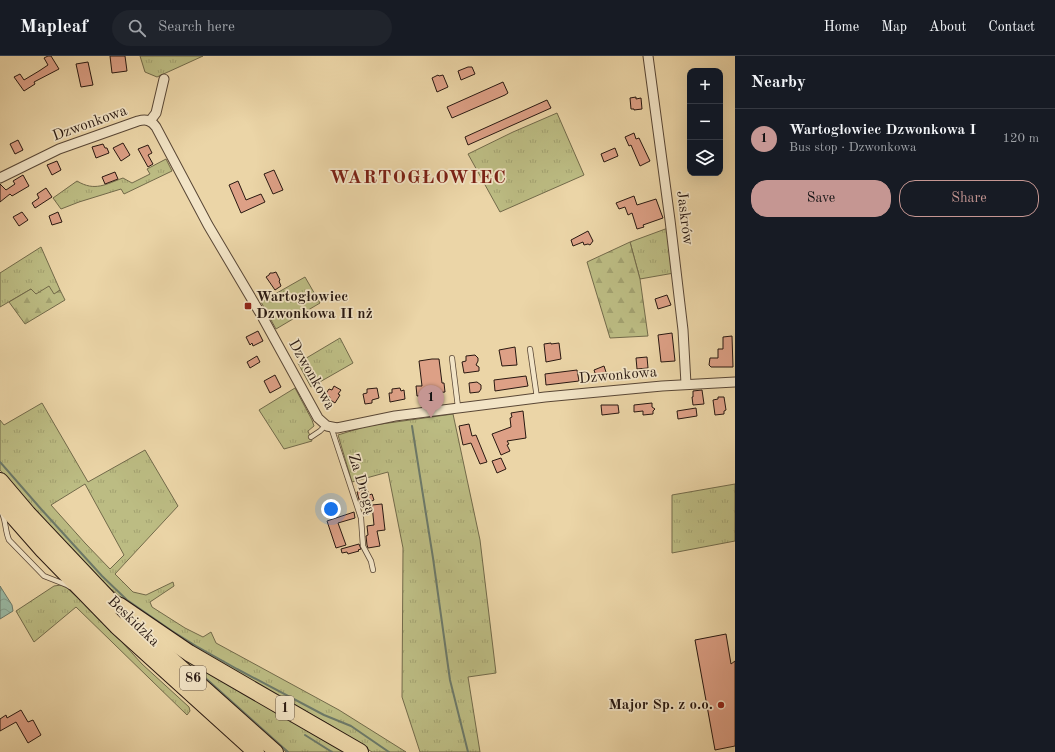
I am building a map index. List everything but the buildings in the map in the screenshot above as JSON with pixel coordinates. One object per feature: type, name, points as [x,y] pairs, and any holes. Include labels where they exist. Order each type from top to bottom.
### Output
[{"type":"highway","name":"Beskidzka","points":[[0,481],[155,662],[256,752]]},
{"type":"highway","name":"Beskidzka","points":[[0,501],[44,550],[107,607]]},
{"type":"highway","name":"1","points":[[107,607],[120,606],[196,656],[360,752]]},
{"type":"main road","name":"Beskidzka","points":[[107,607],[169,657],[276,752]]},
{"type":"street","name":"Jaskrów","points":[[648,56],[683,330],[686,384]]},
{"type":"street","points":[[150,121],[156,113],[164,80]]},
{"type":"street","name":"Dzwonkowa","points":[[0,178],[65,147],[138,121],[150,121],[156,127],[218,242],[289,361],[318,418],[329,426],[344,427],[394,416],[596,391],[735,382]]},
{"type":"lane","points":[[530,349],[537,398]]},
{"type":"lane","points":[[452,358],[458,407]]},
{"type":"lane","points":[[311,437],[329,426]]},
{"type":"lane","name":"Za Drogą","points":[[329,426],[361,518],[363,546],[371,561],[373,570]]},
{"type":"lane","points":[[0,510],[4,517],[6,532],[10,540],[44,576],[67,585],[72,590]]},
{"type":"lane","points":[[82,599],[107,607]]},
{"type":"green space","points":[[140,56],[203,56],[157,77],[145,72]]},
{"type":"green space","points":[[557,113],[584,175],[500,212],[468,154]]},
{"type":"green space","points":[[166,159],[172,171],[124,194],[121,189],[61,209],[53,198],[77,181],[89,186],[100,186],[123,178],[132,183],[150,174],[147,169]]},
{"type":"green space","points":[[668,228],[674,273],[640,279],[630,242]]},
{"type":"green space","points":[[630,242],[640,279],[648,336],[610,338],[587,262]]},
{"type":"green space","points":[[41,247],[60,290],[54,295],[35,294],[31,289],[0,307],[0,273]]},
{"type":"green space","points":[[305,277],[320,303],[276,329],[261,302]]},
{"type":"green space","points":[[49,286],[54,294],[60,290],[65,300],[25,324],[9,302],[31,289],[36,294]]},
{"type":"green space","points":[[340,338],[353,363],[311,387],[298,363]]},
{"type":"green space","points":[[295,388],[314,426],[308,431],[312,441],[284,449],[259,410]]},
{"type":"green space","points":[[42,403],[88,482],[145,450],[178,506],[115,574],[133,592],[146,595],[173,582],[174,586],[150,602],[152,607],[185,628],[203,637],[211,632],[216,643],[339,710],[406,752],[372,752],[332,726],[194,649],[141,614],[106,585],[61,539],[0,470],[0,420],[4,425]],"holes":[[[85,484],[124,555],[110,569],[51,505]]]},
{"type":"green space","points":[[453,414],[480,540],[496,673],[468,677],[480,752],[420,752],[402,697],[403,548],[388,472],[352,482],[338,435],[367,426]]},
{"type":"green space","points":[[735,484],[735,541],[672,553],[672,495]]},
{"type":"green space","points":[[61,585],[77,597],[112,631],[142,664],[189,707],[190,711],[187,715],[76,607],[34,642],[16,611],[54,586]]},
{"type":"green space","points":[[168,647],[350,752],[286,752]]},
{"type":"water","points":[[0,586],[12,605],[13,611],[0,619]]},
{"type":"waterway","points":[[412,426],[433,558],[450,680],[468,752]]},
{"type":"waterway","points":[[0,462],[102,576],[127,600],[196,646],[324,715],[351,726],[389,752]]},
{"type":"waterway","points":[[202,675],[288,752]]},
{"type":"waterway","points":[[305,735],[332,752]]},
{"type":"place","name":"Wartogłowiec Dzwonkowa II nż","points":[[248,306]]},
{"type":"place","name":"Wartogłowiec Dzwonkowa I","points":[[431,418]]},
{"type":"place","name":"Major Sp. z o.o.","points":[[721,705]]},
{"type":"district","name":"WARTOGŁOWIEC","points":[[418,178]]}]
